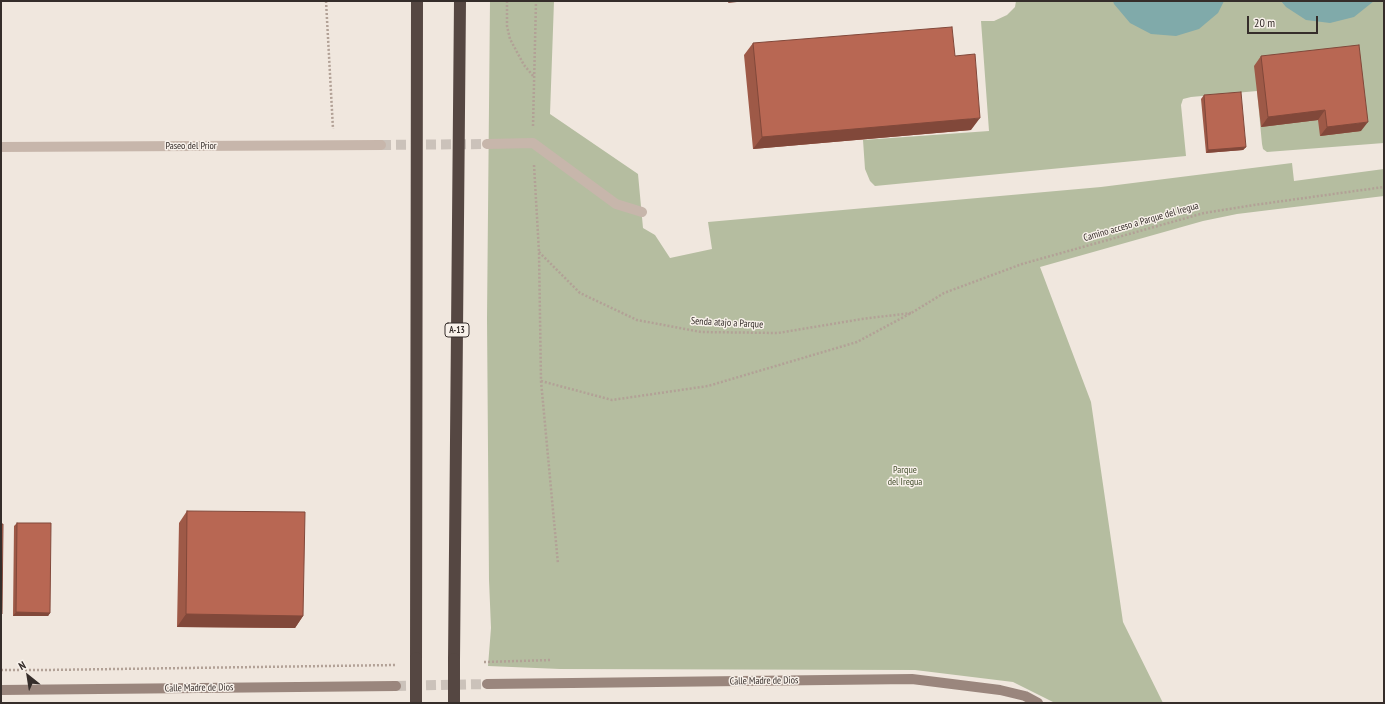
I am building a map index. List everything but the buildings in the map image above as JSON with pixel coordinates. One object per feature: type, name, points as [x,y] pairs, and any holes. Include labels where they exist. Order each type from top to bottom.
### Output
[{"type":"highway","points":[[416,703],[417,1]]},
{"type":"highway","name":"A-13","points":[[454,703],[460,1]]},
{"type":"main road","name":"Calle Madre de Dios","points":[[487,684],[912,679],[1000,690],[1025,696],[1038,703]]},
{"type":"main road","name":"Calle Madre de Dios","points":[[1,690],[396,686]]},
{"type":"street","points":[[487,144],[533,143],[616,204],[642,212]]},
{"type":"street","name":"Paseo del Prior","points":[[1,147],[381,145]]},
{"type":"path","points":[[326,1],[334,136]]},
{"type":"path","points":[[507,1],[507,26],[510,39],[524,65],[534,77]]},
{"type":"path","points":[[536,1],[533,143],[539,252],[541,381],[558,564]]},
{"type":"path","name":"Camino acceso a Parque del Iregua","points":[[541,381],[612,400],[708,386],[857,342],[913,312],[944,293],[1022,264],[1204,213],[1384,187]]},
{"type":"path","name":"Senda atajo a Parque","points":[[539,252],[580,293],[637,320],[701,332],[778,333],[913,312]]},
{"type":"path","points":[[484,662],[552,660]]},
{"type":"path","points":[[1,670],[396,665]]},
{"type":"green space","name":"Parque del Iregua","points":[[490,1],[554,1],[550,114],[638,174],[643,228],[655,235],[670,258],[712,249],[708,222],[1101,187],[1292,163],[1294,181],[1384,169],[1384,196],[1237,214],[1203,221],[1040,267],[1091,402],[1123,622],[1163,703],[1055,703],[1013,682],[915,670],[560,669],[488,666],[491,628],[489,580],[487,318]]},
{"type":"green space","points":[[1016,1],[1384,1],[1384,143],[1267,152],[1263,149],[1262,144],[1257,91],[1183,99],[1181,105],[1186,156],[875,186],[870,181],[865,169],[863,140],[989,131],[981,21],[994,21],[1007,15],[1015,7]]},
{"type":"water","points":[[1113,1],[1224,1],[1218,13],[1199,29],[1176,36],[1151,34],[1130,23]]},
{"type":"water","points":[[1281,1],[1374,1],[1354,17],[1330,23],[1306,20],[1286,7]]},
{"type":"tunnel","points":[[381,145],[487,144]]},
{"type":"tunnel","points":[[396,686],[487,684]]}]
